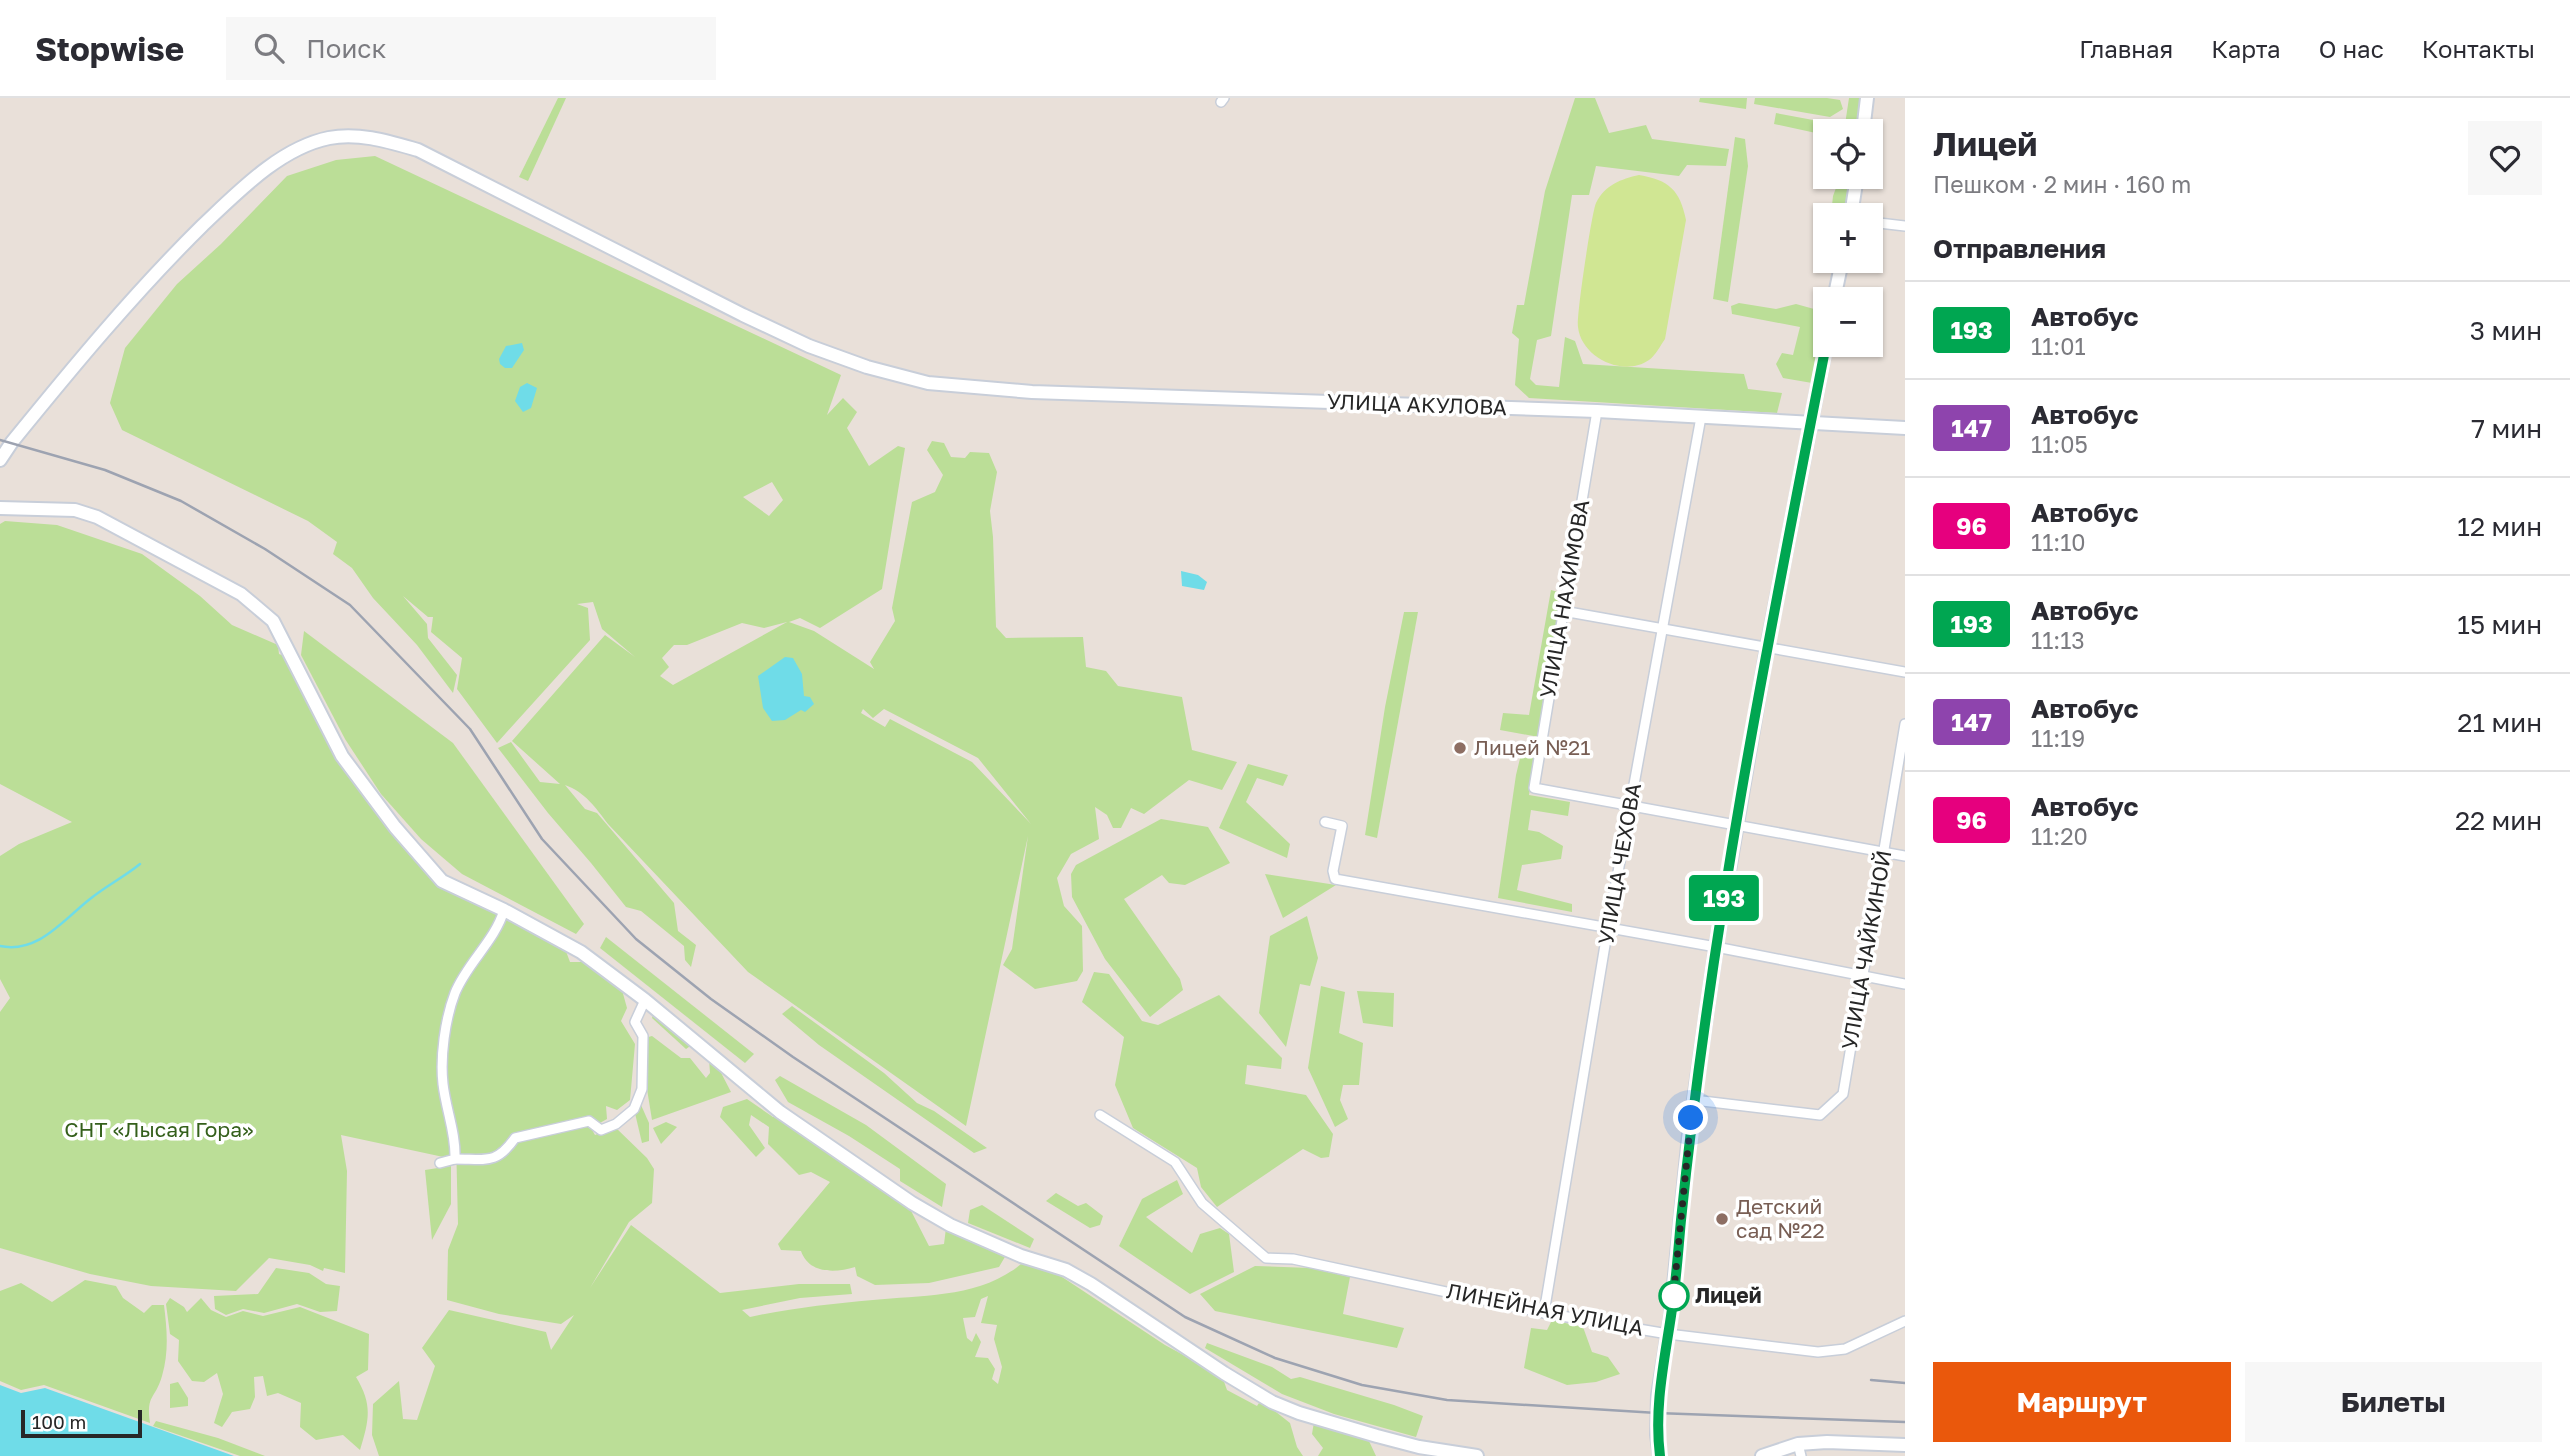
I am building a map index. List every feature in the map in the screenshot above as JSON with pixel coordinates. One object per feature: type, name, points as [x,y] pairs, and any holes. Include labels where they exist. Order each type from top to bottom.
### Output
[{"type":"main road","points":[[1864,119],[1867,98]]},
{"type":"main road","name":"УЛИЦА АКУЛОВА","points":[[0,460],[115,316],[170,257],[225,204],[275,163],[300,148],[329,138],[357,137],[385,140],[418,150],[809,346],[867,367],[928,383],[1031,392],[1597,411],[1905,428]]},
{"type":"main road","points":[[1660,1456],[1657,1435],[1658,1395],[1668,1334],[1694,1100],[1716,947],[1768,648],[1824,357]]},
{"type":"main road","points":[[0,508],[75,510],[97,517],[241,594],[273,621],[342,756],[395,827],[442,881],[505,910],[581,952],[645,1000],[780,1112],[912,1203],[950,1225],[1021,1256],[1066,1270],[1272,1402],[1299,1413],[1377,1436],[1419,1447],[1477,1456]]},
{"type":"main road","points":[[1762,1456],[1826,1442],[1905,1445]]},
{"type":"street","points":[[1883,223],[1905,226]]},
{"type":"street","name":"УЛИЦА НАХИМОВА","points":[[1597,411],[1534,788],[1630,804]]},
{"type":"street","name":"УЛИЦА ЧЕХОВА","points":[[1544,1313],[1608,927],[1701,417]]},
{"type":"street","points":[[1563,611],[1905,672]]},
{"type":"street","name":"УЛИЦА ЧАЙКИНОЙ","points":[[1694,1100],[1820,1115],[1843,1094],[1905,723]]},
{"type":"street","points":[[1630,804],[1905,856]]},
{"type":"street","points":[[1325,822],[1342,825],[1333,871],[1335,879],[1608,927],[1905,984]]},
{"type":"street","points":[[456,1159],[443,1083],[446,1028],[455,994],[467,971],[500,923],[505,910]]},
{"type":"street","points":[[440,1163],[456,1159],[494,1159],[504,1154],[515,1138],[589,1121],[601,1129],[616,1124],[634,1109],[642,1089],[643,1036],[635,1023],[645,1000]]},
{"type":"street","name":"ЛИНЕЙНАЯ УЛИЦА","points":[[1100,1115],[1175,1162],[1202,1203],[1266,1258],[1293,1259],[1544,1313],[1668,1334],[1818,1352],[1845,1349],[1905,1321]]},
{"type":"green space","points":[[558,98],[566,98],[528,181],[519,177]]},
{"type":"green space","points":[[1575,98],[1595,98],[1609,133],[1646,125],[1652,139],[1729,149],[1726,166],[1687,165],[1679,176],[1596,166],[1589,195],[1572,195],[1551,336],[1537,340],[1530,379],[1536,385],[1559,387],[1565,337],[1575,341],[1583,364],[1744,374],[1748,389],[1782,393],[1777,413],[1529,398],[1515,385],[1519,339],[1512,333],[1517,305],[1524,305],[1545,191]]},
{"type":"green space","points":[[1700,98],[1747,98],[1746,109],[1699,102]]},
{"type":"green space","points":[[1755,98],[1827,98],[1840,100],[1843,109],[1830,117],[1754,104]]},
{"type":"green space","points":[[1849,98],[1863,98],[1860,119],[1846,119]]},
{"type":"green space","points":[[1776,113],[1813,120],[1813,132],[1774,124]]},
{"type":"green space","points":[[1735,137],[1745,139],[1748,166],[1728,302],[1713,299]]},
{"type":"green space","points":[[375,156],[841,375],[827,415],[843,398],[857,412],[847,428],[869,466],[898,446],[905,448],[882,589],[820,628],[800,618],[789,622],[814,631],[874,669],[870,662],[895,621],[892,608],[912,502],[935,492],[943,475],[927,450],[932,441],[944,443],[951,457],[965,458],[970,452],[989,453],[997,472],[990,511],[996,627],[1006,638],[1083,637],[1086,667],[1106,671],[1118,686],[1182,697],[1192,750],[1237,762],[1222,790],[1189,780],[1144,814],[1131,808],[1121,828],[1113,828],[1107,815],[1095,807],[1099,839],[1071,854],[1057,878],[1064,906],[1082,926],[1083,971],[1077,981],[1035,989],[1003,965],[1012,949],[1028,836],[966,1126],[748,972],[608,824],[590,801],[565,785],[585,809],[597,813],[674,903],[678,931],[696,945],[691,967],[685,960],[684,946],[641,911],[626,907],[498,748],[511,742],[540,782],[560,784],[512,741],[605,635],[635,657],[602,629],[593,602],[577,604],[588,608],[590,640],[497,743],[457,689],[462,658],[431,632],[433,617],[428,617],[403,596],[427,624],[428,638],[457,675],[453,693],[417,645],[373,598],[352,568],[333,554],[337,542],[308,521],[122,430],[110,403],[125,348],[177,284],[221,244],[287,176],[336,160]],"holes":[[[772,482],[783,500],[769,516],[743,497]],[[787,622],[673,685],[660,676],[669,667],[662,658],[674,645],[687,645],[742,623],[764,628]],[[863,709],[873,718],[884,709],[978,758],[1031,824],[972,762],[890,719],[885,727],[861,713]]]},
{"type":"green space","points":[[1639,175],[1658,180],[1672,188],[1680,201],[1686,220],[1665,339],[1649,360],[1627,367],[1605,362],[1595,355],[1581,338],[1578,319],[1596,203],[1614,184]]},
{"type":"green space","points":[[1836,189],[1849,189],[1846,203],[1832,203]]},
{"type":"green space","points":[[1739,303],[1776,309],[1796,304],[1813,309],[1813,357],[1816,357],[1812,383],[1783,378],[1776,364],[1782,353],[1793,355],[1800,327],[1732,314],[1731,306]]},
{"type":"green space","name":"СНТ «Лысая Гора»","points":[[5,521],[57,525],[142,554],[200,596],[232,625],[278,645],[279,654],[287,657],[316,719],[350,775],[393,836],[440,888],[460,887],[502,911],[497,924],[466,966],[441,1046],[453,1146],[448,1158],[341,1135],[347,1171],[345,1273],[324,1268],[323,1271],[310,1265],[269,1258],[236,1291],[151,1286],[90,1274],[0,1248],[0,1012],[10,998],[0,979],[0,856],[19,844],[72,822],[0,784],[0,524]]},
{"type":"green space","points":[[1551,590],[1562,593],[1539,737],[1500,730],[1503,713],[1529,715]]},
{"type":"green space","points":[[1404,612],[1418,612],[1377,838],[1365,835],[1385,707]]},
{"type":"green space","points":[[304,631],[453,743],[584,924],[576,934],[462,874],[421,839],[381,794],[345,739],[301,655]]},
{"type":"green space","points":[[1524,742],[1537,745],[1529,795],[1570,802],[1568,816],[1531,810],[1528,830],[1539,832],[1563,846],[1561,859],[1522,865],[1517,890],[1572,904],[1572,912],[1498,898],[1516,775]]},
{"type":"green space","points":[[1248,764],[1288,775],[1283,786],[1257,778],[1246,802],[1290,844],[1287,858],[1219,828]]},
{"type":"green space","points":[[1161,819],[1208,827],[1230,863],[1185,885],[1169,883],[1162,875],[1124,899],[1180,979],[1183,990],[1150,1017],[1105,959],[1072,897],[1071,874],[1076,865]]},
{"type":"green space","points":[[1265,874],[1336,885],[1283,918]]},
{"type":"green space","points":[[508,916],[564,946],[570,962],[591,962],[622,990],[627,1008],[621,1021],[635,1044],[630,1100],[617,1110],[606,1106],[607,1119],[591,1128],[595,1135],[615,1127],[647,1158],[654,1169],[652,1203],[629,1222],[590,1288],[631,1225],[720,1293],[799,1284],[850,1284],[852,1294],[800,1298],[742,1310],[750,1317],[826,1305],[950,1293],[988,1283],[1021,1264],[1053,1271],[1165,1345],[1222,1376],[1227,1390],[1257,1406],[1261,1400],[1290,1423],[1297,1447],[1303,1456],[379,1456],[372,1435],[373,1404],[399,1381],[403,1419],[417,1420],[435,1366],[422,1348],[449,1310],[546,1332],[551,1350],[574,1315],[561,1324],[499,1314],[447,1300],[448,1250],[458,1224],[456,1141],[444,1079],[447,1034],[458,990]],"holes":[[[988,1296],[981,1323],[997,1325],[994,1339],[1002,1367],[998,1384],[992,1379],[995,1369],[988,1358],[975,1357],[981,1342],[976,1333],[972,1342],[967,1338],[963,1318],[975,1317],[981,1299]]]},
{"type":"green space","points":[[1307,916],[1318,958],[1310,986],[1300,984],[1286,1047],[1259,1013],[1270,936]]},
{"type":"green space","points":[[606,937],[754,1054],[745,1063],[600,948]]},
{"type":"green space","points":[[1094,972],[1109,974],[1142,1021],[1158,1025],[1219,995],[1282,1058],[1281,1069],[1247,1065],[1245,1084],[1306,1095],[1333,1134],[1329,1157],[1321,1158],[1303,1149],[1217,1207],[1201,1187],[1197,1168],[1133,1128],[1115,1085],[1124,1037],[1082,1002]]},
{"type":"green space","points":[[1321,986],[1345,992],[1339,1033],[1363,1043],[1359,1085],[1343,1085],[1340,1100],[1348,1119],[1335,1127],[1308,1068]]},
{"type":"green space","points":[[1357,991],[1394,993],[1393,1027],[1363,1023]]},
{"type":"green space","points":[[792,1006],[884,1073],[917,1103],[934,1111],[987,1148],[974,1153],[819,1045],[782,1014]]},
{"type":"green space","points":[[654,1011],[693,1044],[686,1049],[652,1018]]},
{"type":"green space","points":[[652,1036],[681,1058],[690,1058],[706,1078],[710,1073],[709,1059],[717,1065],[731,1092],[652,1120],[641,1039]]},
{"type":"green space","points":[[780,1076],[866,1125],[946,1184],[942,1207],[900,1181],[900,1169],[849,1136],[788,1102],[775,1080]]},
{"type":"green space","points":[[747,1099],[773,1117],[783,1116],[906,1201],[929,1246],[944,1244],[946,1228],[1009,1250],[999,1267],[929,1283],[875,1285],[857,1276],[855,1267],[824,1270],[810,1264],[801,1251],[781,1250],[778,1244],[830,1182],[811,1172],[799,1175],[768,1144],[769,1127],[751,1115],[749,1125],[765,1148],[756,1157],[720,1117],[723,1107]]},
{"type":"green space","points":[[641,1105],[649,1123],[649,1141],[642,1143],[634,1109]]},
{"type":"green space","points":[[666,1122],[677,1127],[661,1144],[653,1128]]},
{"type":"green space","points":[[451,1166],[451,1204],[432,1240],[425,1170]]},
{"type":"green space","points":[[1177,1180],[1183,1194],[1146,1217],[1192,1253],[1200,1234],[1220,1228],[1229,1234],[1234,1272],[1190,1294],[1119,1246],[1142,1199]]},
{"type":"green space","points":[[1056,1193],[1078,1206],[1086,1203],[1103,1216],[1100,1225],[1090,1228],[1046,1201]]},
{"type":"green space","points":[[982,1205],[1034,1239],[1030,1248],[968,1223],[970,1210]]},
{"type":"green space","points":[[1255,1266],[1310,1268],[1350,1277],[1343,1314],[1404,1328],[1397,1348],[1215,1311],[1200,1294]]},
{"type":"green space","points":[[276,1268],[309,1273],[326,1284],[340,1286],[337,1311],[320,1312],[297,1304],[264,1313],[243,1309],[226,1315],[215,1309],[214,1296],[258,1294]]},
{"type":"green space","points":[[85,1280],[116,1286],[123,1298],[144,1313],[152,1305],[164,1305],[166,1358],[162,1376],[150,1402],[150,1423],[44,1385],[21,1390],[0,1381],[0,1291],[21,1283],[52,1302]]},
{"type":"green space","points":[[170,1298],[187,1312],[201,1298],[211,1310],[226,1317],[243,1311],[263,1316],[300,1307],[369,1334],[368,1370],[356,1377],[365,1396],[368,1413],[360,1450],[343,1435],[316,1440],[300,1427],[301,1403],[278,1393],[267,1396],[263,1376],[254,1377],[255,1397],[250,1409],[232,1412],[222,1427],[214,1423],[223,1394],[217,1373],[204,1382],[192,1381],[178,1361],[179,1340],[170,1334],[166,1304]]},
{"type":"green space","points":[[1552,1320],[1583,1327],[1592,1352],[1608,1357],[1620,1374],[1596,1382],[1567,1385],[1524,1368],[1531,1328],[1547,1330]]},
{"type":"green space","points":[[1207,1343],[1272,1367],[1291,1379],[1300,1377],[1423,1416],[1416,1437],[1334,1414],[1282,1394],[1205,1348]]},
{"type":"green space","points":[[178,1382],[188,1398],[188,1406],[170,1408],[170,1384]]},
{"type":"green space","points":[[156,1421],[218,1438],[265,1456],[240,1456],[153,1426]]},
{"type":"green space","points":[[1314,1422],[1368,1439],[1376,1456],[1318,1456],[1323,1448],[1312,1434]]},
{"type":"water","points":[[522,343],[524,350],[512,368],[505,368],[500,364],[499,359],[506,346]]},
{"type":"water","points":[[527,383],[537,388],[531,408],[523,412],[515,401],[520,387]]},
{"type":"water","points":[[1181,571],[1198,575],[1207,582],[1204,590],[1182,586]]},
{"type":"water","points":[[785,657],[793,658],[802,674],[804,696],[810,697],[814,704],[805,712],[801,710],[785,720],[772,721],[763,708],[758,676]]},
{"type":"water","points":[[0,1385],[21,1393],[45,1388],[234,1456],[0,1456]]},
{"type":"waterway","points":[[0,946],[14,947],[38,940],[96,894],[140,864]]},
{"type":"railway","points":[[0,440],[105,470],[181,501],[265,549],[350,605],[470,729],[542,839],[636,939],[711,999],[793,1057],[1185,1317],[1275,1358],[1362,1385],[1447,1400],[1657,1413],[1905,1422]]},
{"type":"railway","points":[[1871,1380],[1905,1383]]},
{"type":"bus line","name":"193","points":[[1660,1456],[1657,1435],[1658,1395],[1671,1315],[1689,1135],[1716,947],[1768,648],[1824,357]]},
{"type":"place","name":"Лицей №21","points":[[1460,748]]},
{"type":"place","name":"Детский сад №22","points":[[1722,1219]]},
{"type":"place","name":"Лицей","points":[[1674,1296]]},
{"type":"route","points":[[1674,1296],[1673,1300],[1691,1118]]}]
